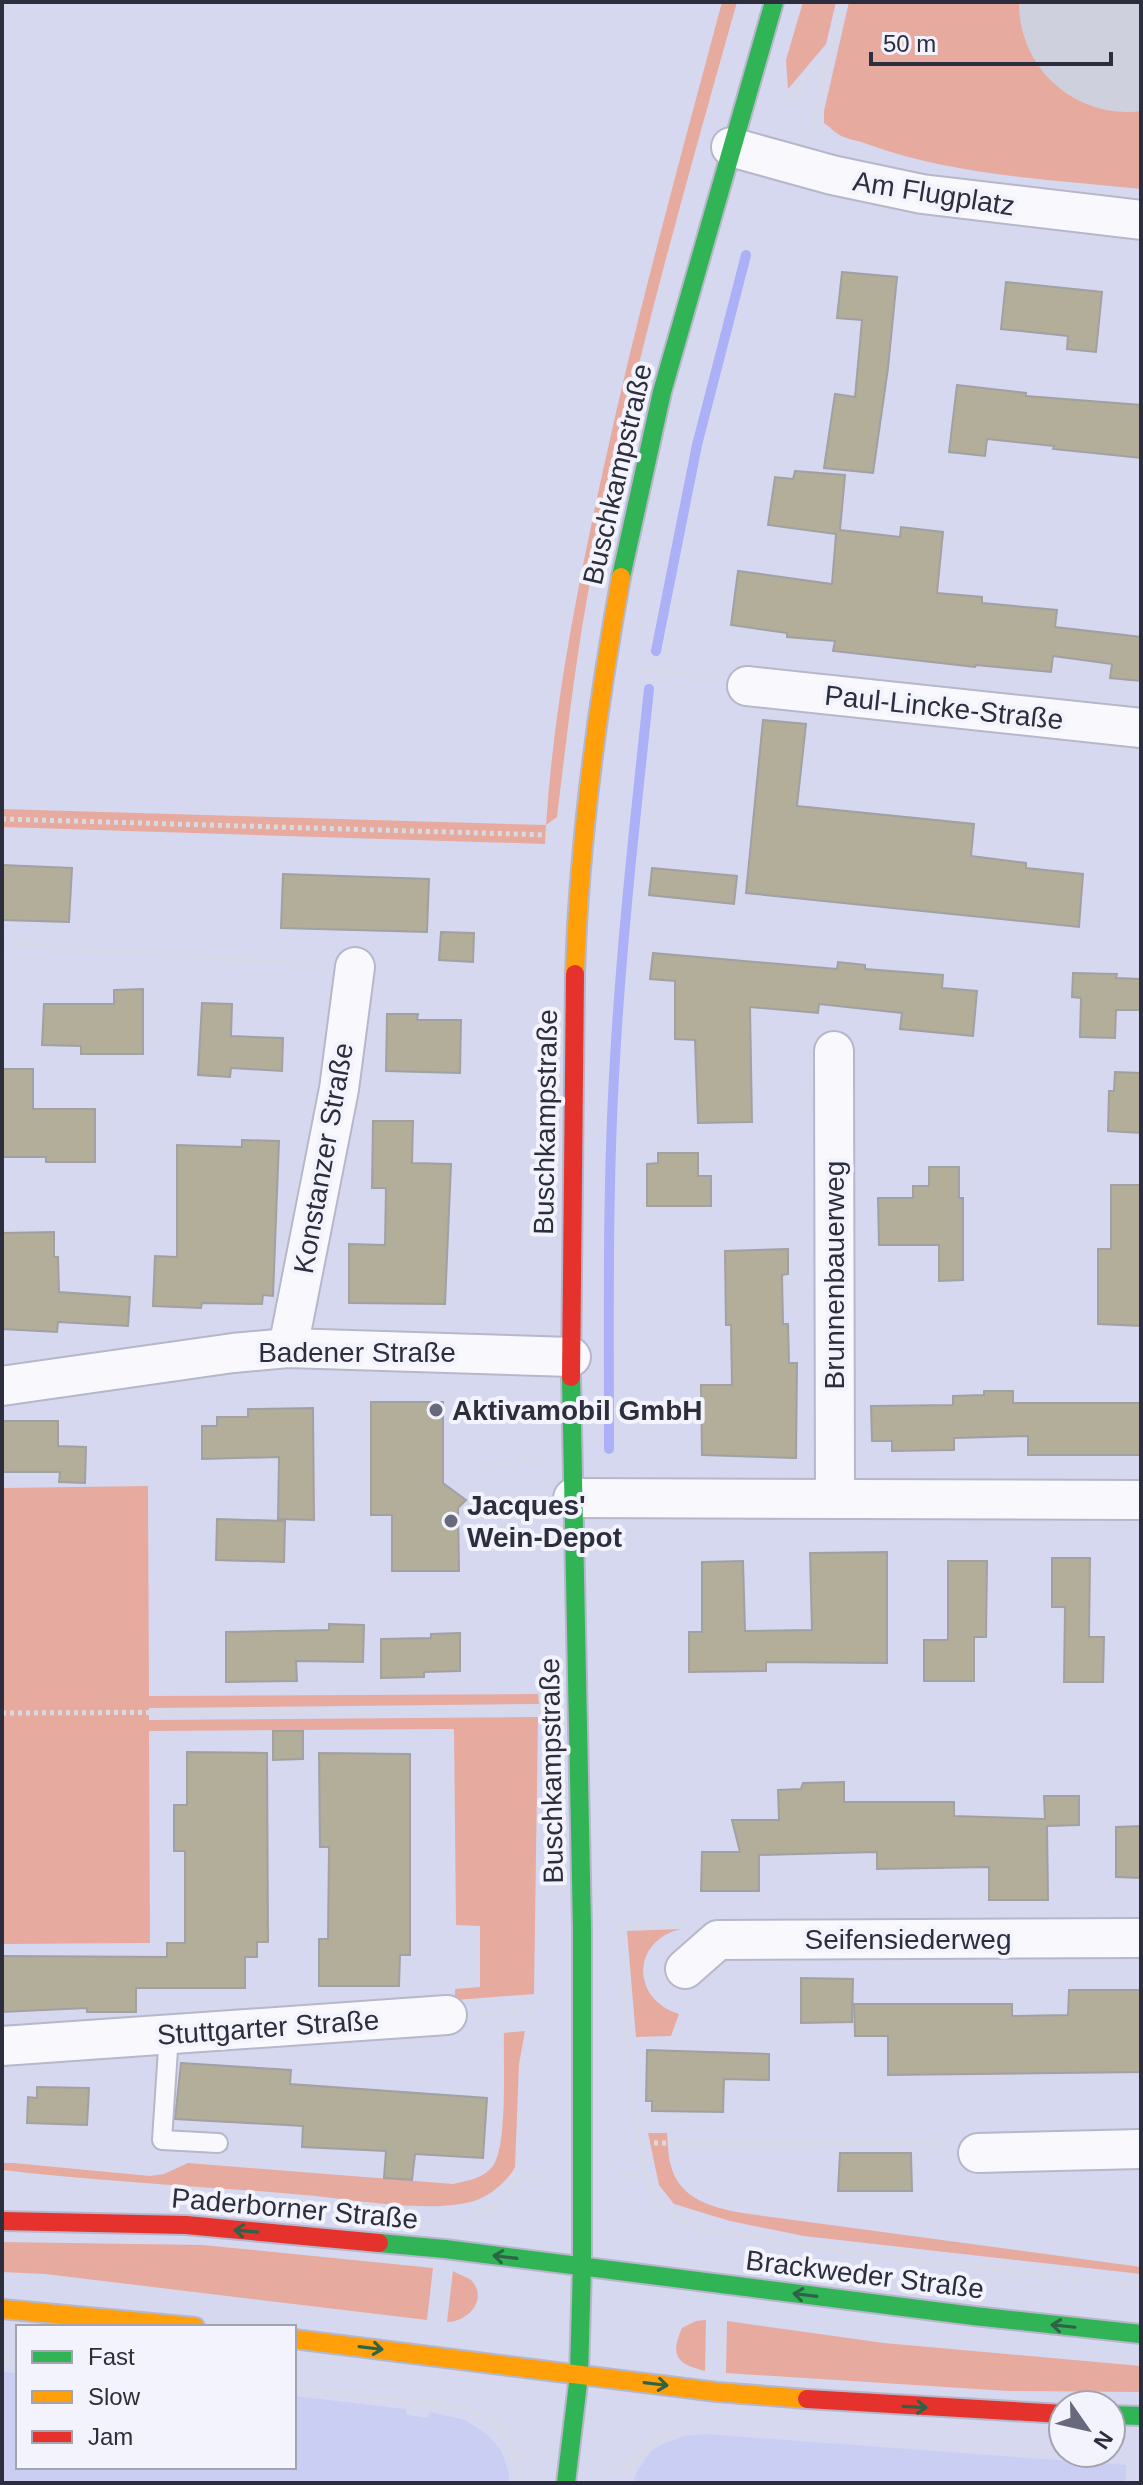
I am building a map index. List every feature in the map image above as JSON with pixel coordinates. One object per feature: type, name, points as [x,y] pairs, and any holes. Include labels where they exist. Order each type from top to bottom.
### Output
[{"type":"main road","name":"Buschkampstraße","points":[[566,2483],[579,2375],[582,2267],[583,1942],[571,1357],[573,1058],[584,836],[605,664],[626,548],[662,392],[774,2]]},
{"type":"main road","name":"Paderborner Straße","points":[[2,2221],[186,2225],[445,2249],[582,2267]]},
{"type":"main road","name":"Brackweder Straße","points":[[582,2267],[1141,2334]]},
{"type":"main road","points":[[2,2309],[174,2325]]},
{"type":"main road","points":[[296,2339],[717,2392],[1047,2413]]},
{"type":"street","name":"Am Flugplatz","points":[[731,147],[802,168],[922,194],[1141,220]]},
{"type":"street","name":"Paul-Lincke-Straße","points":[[747,686],[1141,728]]},
{"type":"street","name":"Konstanzer Straße","points":[[288,1348],[339,1089],[355,967]]},
{"type":"street","name":"Brunnenbauerweg","points":[[834,1051],[835,1498]]},
{"type":"street","name":"Badener Straße","points":[[2,1386],[288,1348],[571,1357]]},
{"type":"street","points":[[573,1498],[1141,1500]]},
{"type":"street","name":"Seifensiederweg","points":[[718,1940],[1141,1938]]},
{"type":"street","points":[[685,1969],[718,1940]]},
{"type":"street","name":"Stuttgarter Straße","points":[[2,2046],[447,2015]]},
{"type":"street","points":[[978,2153],[1141,2149]]},
{"type":"lane","points":[[169,2034],[162,2140],[218,2143]]},
{"type":"path","points":[[802,168],[843,2]]},
{"type":"path","points":[[784,106],[808,79],[829,63]]},
{"type":"path","points":[[638,669],[731,678],[747,686]]},
{"type":"path","points":[[2,819],[584,836]]},
{"type":"path","points":[[2,943],[355,967]]},
{"type":"path","points":[[486,1471],[524,1458],[572,1460]]},
{"type":"path","points":[[488,1537],[573,1539]]},
{"type":"path","points":[[2,1713],[578,1712]]},
{"type":"path","points":[[620,1941],[619,1926],[692,1925],[718,1940]]},
{"type":"path","points":[[622,1970],[638,2143],[652,2192],[662,2205],[694,2226],[853,2253],[1141,2286]]},
{"type":"path","points":[[447,2015],[533,2011]]},
{"type":"path","points":[[638,2143],[928,2142],[978,2153]]},
{"type":"path","points":[[466,2215],[499,2203],[520,2175]]},
{"type":"path","points":[[717,2392],[723,2233]]},
{"type":"path","points":[[296,2388],[429,2403],[479,2413],[500,2429],[513,2447],[520,2483]]},
{"type":"path","points":[[626,2470],[654,2439],[668,2430],[683,2426]]},
{"type":"shaded area","points":[[722,2],[737,2],[662,273],[612,478],[584,614],[557,817],[546,825],[568,644],[617,408]]},
{"type":"shaded area","points":[[803,2],[836,2],[826,44],[788,89],[786,60]]},
{"type":"shaded area","points":[[849,2],[1141,2],[1141,189],[968,170],[900,155],[839,135],[824,123],[824,111]]},
{"type":"shaded area","points":[[2,809],[546,825],[545,844],[2,827]]},
{"type":"shaded area","points":[[148,1486],[149,1696],[538,1694],[539,1704],[149,1708],[149,1720],[538,1717],[534,1994],[455,2000],[455,1989],[480,1987],[480,1926],[456,1925],[454,1729],[149,1731],[150,1943],[2,1944],[2,1488]]},
{"type":"shaded area","points":[[681,1929],[665,1935],[653,1945],[643,1970],[645,1984],[652,1996],[663,2007],[679,2014],[671,2036],[636,2037],[627,1931]]},
{"type":"shaded area","points":[[525,2031],[519,2064],[515,2167],[498,2188],[474,2201],[456,2205],[413,2206],[2,2170],[2,2163],[13,2163],[150,2176],[164,2174],[188,2163],[453,2184],[469,2180],[489,2170],[498,2155],[503,2122],[504,2033]]},
{"type":"shaded area","points":[[648,2133],[667,2133],[671,2166],[682,2188],[713,2206],[749,2214],[1141,2267],[1141,2274],[804,2236],[730,2221],[674,2204],[659,2185]]},
{"type":"shaded area","points":[[2,2242],[203,2245],[433,2268],[427,2320],[45,2274],[2,2272]]},
{"type":"shaded area","points":[[453,2271],[471,2280],[478,2295],[469,2314],[447,2322]]},
{"type":"shaded area","points":[[706,2320],[705,2371],[682,2362],[676,2353],[676,2346],[682,2328]]},
{"type":"shaded area","points":[[727,2321],[884,2343],[1141,2366],[1141,2392],[1127,2392],[1127,2389],[1008,2391],[726,2373]]},
{"type":"shaded area","points":[[2,2371],[16,2374],[16,2469],[296,2469],[296,2396],[405,2409],[408,2415],[427,2418],[430,2412],[465,2420],[488,2435],[502,2452],[509,2474],[509,2483],[2,2483]]},
{"type":"shaded area","points":[[704,2434],[1047,2459],[1047,2469],[1126,2469],[1126,2483],[633,2482],[651,2451],[684,2436]]},
{"type":"building","points":[[842,272],[897,277],[873,473],[824,468],[835,394],[855,397],[862,320],[837,318]]},
{"type":"building","points":[[1006,282],[1102,292],[1096,352],[1067,349],[1068,336],[1001,329]]},
{"type":"building","points":[[957,385],[1026,393],[1026,396],[1141,405],[1141,458],[987,439],[985,456],[949,452]]},
{"type":"building","points":[[795,471],[845,475],[840,530],[900,537],[901,527],[943,532],[937,593],[982,597],[982,603],[1057,610],[1055,627],[1141,637],[1141,681],[1110,678],[1112,664],[1053,656],[1051,672],[975,667],[833,651],[835,641],[787,637],[787,633],[731,625],[738,571],[832,584],[836,534],[768,525],[775,477],[793,479]]},
{"type":"building","points":[[763,720],[806,724],[797,806],[974,824],[971,856],[1026,863],[1026,868],[1083,874],[1079,927],[746,893]]},
{"type":"building","points":[[2,865],[72,868],[69,922],[2,920]]},
{"type":"building","points":[[652,868],[737,876],[734,904],[649,895]]},
{"type":"building","points":[[283,874],[429,879],[427,932],[281,928]]},
{"type":"building","points":[[441,932],[474,933],[473,962],[439,960]]},
{"type":"building","points":[[653,953],[837,969],[838,962],[865,965],[865,969],[943,975],[942,988],[977,991],[973,1036],[900,1029],[902,1013],[819,1004],[818,1013],[750,1007],[752,1122],[698,1123],[695,1040],[675,1039],[675,981],[650,979]]},
{"type":"building","points":[[1073,973],[1117,974],[1116,978],[1141,979],[1141,1010],[1116,1010],[1115,1038],[1080,1037],[1081,998],[1072,997]]},
{"type":"building","points":[[143,989],[143,1054],[81,1054],[81,1046],[42,1045],[44,1004],[114,1004],[114,990]]},
{"type":"building","points":[[202,1003],[232,1004],[231,1036],[283,1038],[282,1071],[231,1068],[230,1077],[198,1075]]},
{"type":"building","points":[[387,1014],[418,1014],[417,1020],[461,1020],[460,1073],[386,1071]]},
{"type":"building","points":[[2,1069],[33,1069],[33,1109],[95,1109],[95,1162],[46,1162],[46,1157],[3,1157]]},
{"type":"building","points":[[1115,1072],[1141,1073],[1141,1133],[1108,1131],[1109,1091],[1114,1091]]},
{"type":"building","points":[[373,1121],[413,1121],[412,1163],[451,1164],[445,1304],[349,1303],[349,1244],[385,1245],[386,1188],[372,1188]]},
{"type":"building","points":[[242,1140],[279,1141],[273,1296],[263,1295],[262,1304],[202,1303],[201,1308],[153,1306],[155,1256],[177,1257],[177,1145],[242,1147]]},
{"type":"building","points":[[658,1153],[698,1153],[698,1176],[711,1176],[711,1206],[647,1206],[647,1164],[658,1163]]},
{"type":"building","points":[[929,1167],[959,1167],[959,1198],[963,1198],[963,1280],[939,1281],[939,1245],[879,1245],[878,1198],[913,1198],[913,1186],[929,1186]]},
{"type":"building","points":[[1111,1185],[1141,1185],[1141,1326],[1098,1324],[1098,1249],[1111,1249]]},
{"type":"building","points":[[54,1232],[59,1292],[130,1297],[128,1326],[58,1322],[57,1332],[2,1329],[2,1233]]},
{"type":"building","points":[[788,1249],[788,1274],[782,1275],[783,1324],[788,1324],[789,1363],[797,1363],[796,1458],[702,1455],[701,1385],[732,1385],[731,1325],[726,1325],[725,1251]]},
{"type":"building","points":[[984,1391],[1013,1391],[1013,1403],[1141,1403],[1141,1455],[1028,1455],[1028,1436],[954,1438],[954,1450],[892,1451],[892,1441],[872,1441],[871,1406],[953,1405],[953,1396],[984,1395]]},
{"type":"building","points":[[371,1402],[443,1402],[443,1483],[466,1500],[458,1508],[459,1571],[392,1571],[392,1515],[371,1515]]},
{"type":"building","points":[[313,1408],[314,1520],[278,1519],[279,1457],[202,1459],[202,1426],[217,1426],[217,1417],[248,1417],[248,1409]]},
{"type":"building","points":[[2,1421],[58,1421],[58,1446],[86,1447],[85,1483],[59,1482],[60,1472],[2,1472]]},
{"type":"building","points":[[217,1519],[285,1521],[284,1562],[216,1560]]},
{"type":"building","points":[[887,1552],[887,1663],[766,1662],[766,1671],[689,1672],[689,1632],[702,1632],[702,1562],[743,1561],[745,1631],[812,1630],[810,1553]]},
{"type":"building","points":[[1052,1558],[1090,1558],[1089,1637],[1104,1637],[1103,1682],[1064,1682],[1065,1607],[1052,1607]]},
{"type":"building","points":[[948,1561],[987,1561],[986,1637],[974,1637],[974,1681],[924,1681],[924,1640],[948,1640]]},
{"type":"building","points":[[329,1624],[364,1625],[363,1662],[296,1661],[297,1681],[226,1682],[226,1632],[329,1630]]},
{"type":"building","points":[[460,1633],[460,1671],[424,1672],[424,1677],[381,1678],[381,1639],[431,1638],[431,1634]]},
{"type":"building","points":[[273,1731],[303,1731],[303,1759],[273,1760]]},
{"type":"building","points":[[187,1752],[267,1753],[268,1942],[257,1942],[257,1957],[245,1957],[245,1988],[136,1988],[136,2012],[87,2012],[87,2008],[2,2012],[2,1956],[167,1957],[167,1943],[185,1943],[185,1851],[174,1851],[174,1805],[187,1805]]},
{"type":"building","points":[[319,1753],[410,1754],[410,1955],[400,1955],[399,1986],[319,1986],[319,1939],[328,1939],[329,1847],[320,1847]]},
{"type":"building","points":[[844,1782],[844,1802],[954,1802],[954,1816],[1045,1819],[1044,1796],[1079,1796],[1079,1825],[1047,1826],[1048,1900],[989,1900],[989,1867],[877,1869],[877,1852],[759,1855],[759,1891],[701,1891],[702,1852],[740,1852],[732,1820],[779,1820],[778,1790],[801,1789],[803,1783]]},
{"type":"building","points":[[1141,1826],[1141,1878],[1116,1877],[1116,1827]]},
{"type":"building","points":[[801,1978],[853,1979],[852,2022],[801,2023]]},
{"type":"building","points":[[1069,1990],[1141,1990],[1141,2072],[888,2075],[888,2036],[855,2036],[854,2004],[1012,2004],[1012,2016],[1068,2015]]},
{"type":"building","points":[[647,2050],[769,2054],[769,2080],[724,2079],[723,2112],[652,2111],[652,2101],[646,2101]]},
{"type":"building","points":[[181,2063],[291,2070],[290,2084],[487,2098],[483,2158],[415,2154],[412,2180],[384,2178],[386,2151],[302,2147],[303,2126],[175,2119]]},
{"type":"building","points":[[37,2087],[89,2088],[87,2125],[27,2123],[28,2097],[37,2098]]},
{"type":"building","points":[[840,2153],[911,2153],[912,2191],[838,2191]]},
{"type":"waterway","points":[[656,651],[697,445],[746,255]]},
{"type":"waterway","points":[[609,1449],[612,1108],[625,920],[649,689]]},
{"type":"traffic: fast","points":[[621,577],[662,392],[774,2]]},
{"type":"traffic: fast","points":[[566,2483],[579,2375],[582,2267],[582,1928],[571,1377]]},
{"type":"traffic: fast","points":[[379,2243],[1141,2334]]},
{"type":"traffic: fast","points":[[1127,2416],[1141,2416]]},
{"type":"traffic: slow","points":[[575,974],[580,874],[590,775],[621,577]]},
{"type":"traffic: slow","points":[[2,2309],[174,2325]]},
{"type":"traffic: slow","points":[[296,2339],[717,2392],[807,2399]]},
{"type":"traffic: jam","points":[[571,1377],[575,974]]},
{"type":"traffic: jam","points":[[2,2221],[186,2225],[379,2243]]},
{"type":"traffic: jam","points":[[807,2399],[1047,2413]]},
{"type":"place","name":"Aktivamobil GmbH","points":[[436,1410]]},
{"type":"place","name":"Jacques' Wein-Depot","points":[[451,1521]]}]
